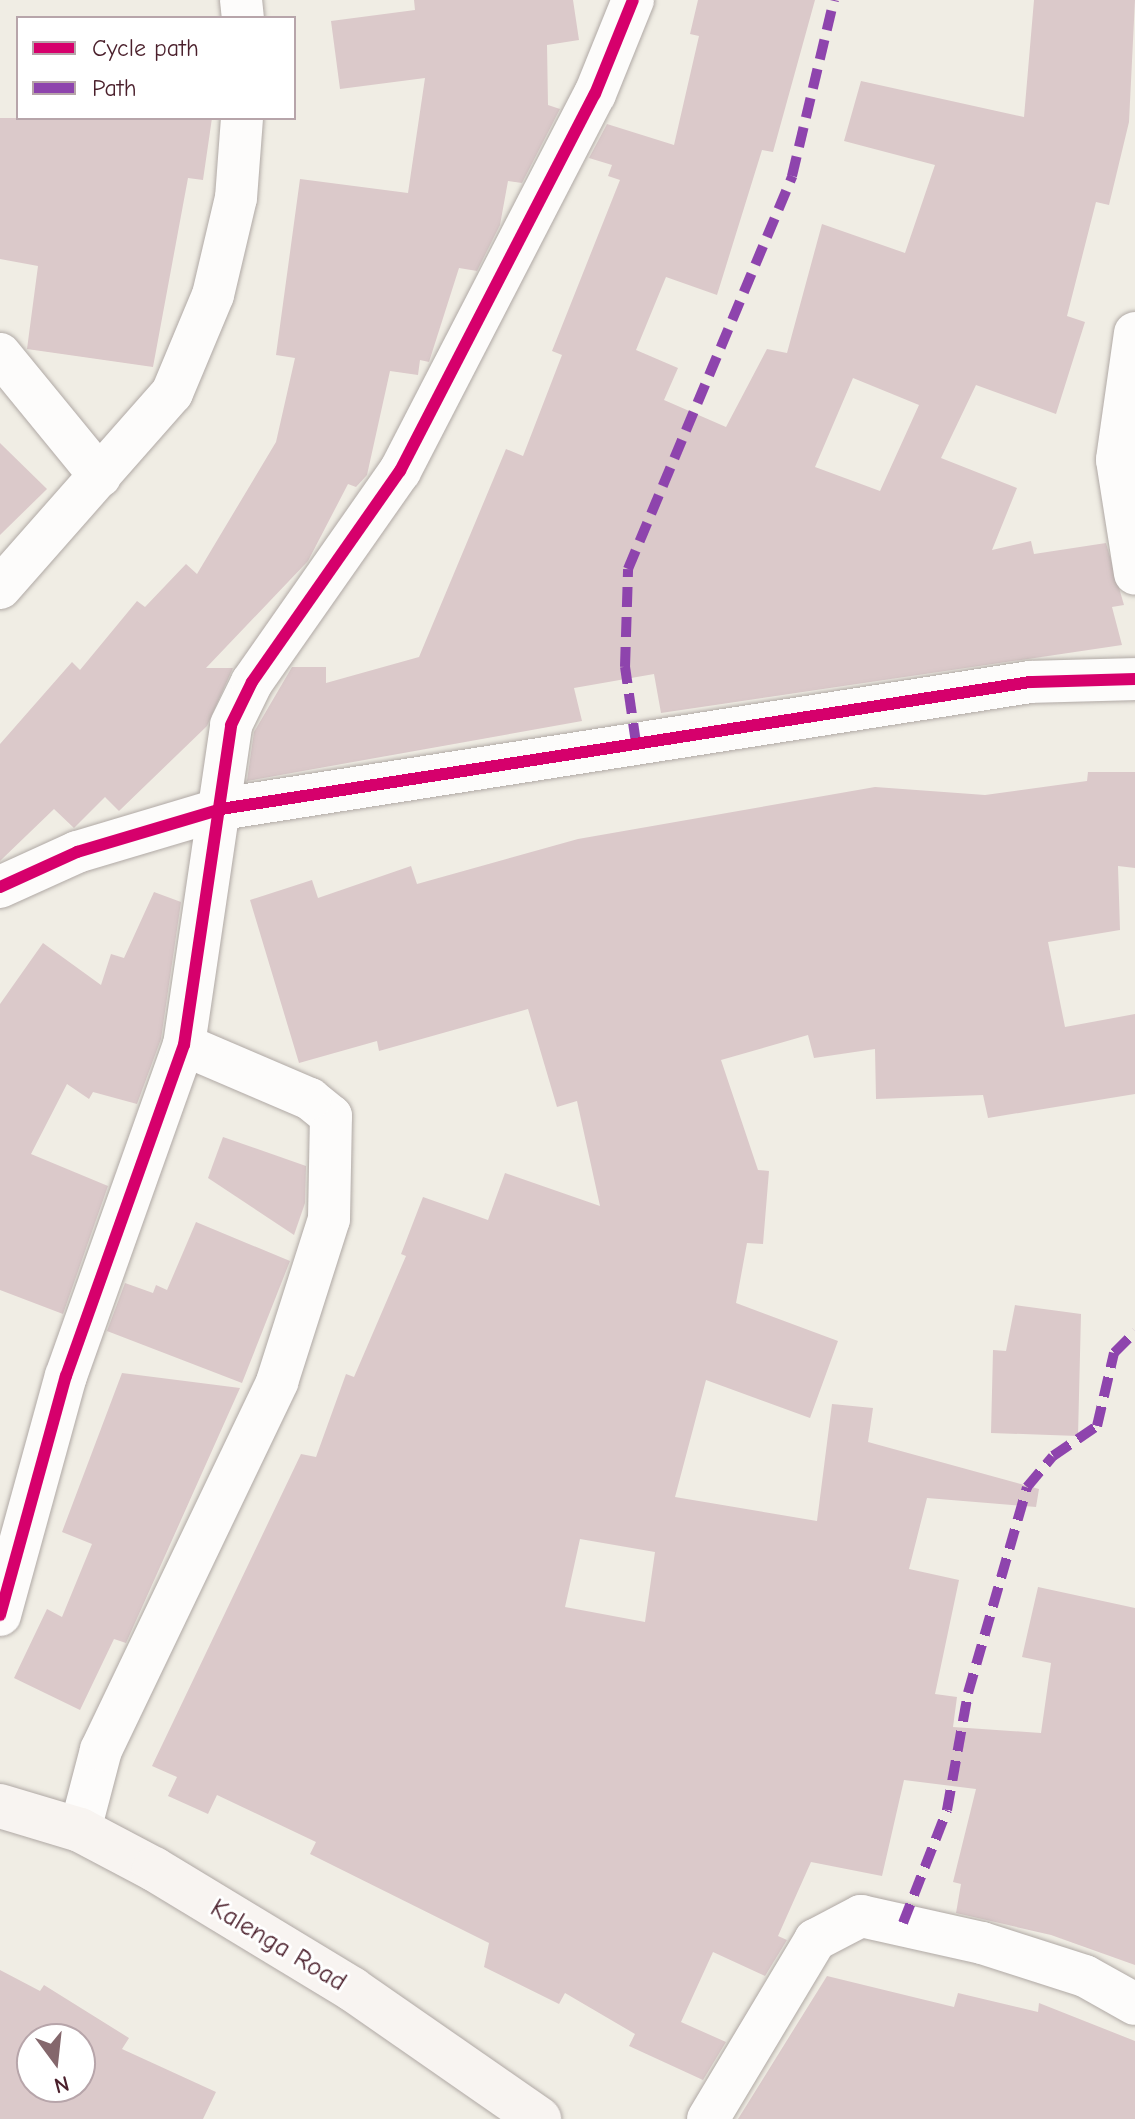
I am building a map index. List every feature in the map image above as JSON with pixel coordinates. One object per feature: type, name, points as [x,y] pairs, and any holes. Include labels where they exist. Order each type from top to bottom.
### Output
[{"type":"main road","name":"Kalenga Road","points":[[0,1806],[80,1830],[352,1989],[539,2119]]},
{"type":"street","points":[[0,1615],[66,1376],[184,1045],[231,725],[252,682],[400,471],[595,94],[633,0]]},
{"type":"street","points":[[0,588],[172,393],[213,295],[236,198],[242,120]]},
{"type":"street","points":[[1135,333],[1117,460],[1135,574]]},
{"type":"street","points":[[0,354],[100,476]]},
{"type":"street","points":[[0,887],[77,852],[221,809],[1030,682],[1135,679]]},
{"type":"street","points":[[80,1830],[101,1750],[277,1382],[329,1219],[331,1116],[310,1099],[184,1045]]},
{"type":"street","points":[[708,2119],[815,1940],[861,1916],[1011,1953],[1085,1976],[1135,2004]]},
{"type":"building","points":[[414,0],[573,0],[579,40],[547,45],[548,105],[560,109],[522,183],[508,181],[500,225],[477,271],[459,268],[429,362],[420,360],[418,375],[390,371],[367,475],[356,487],[348,484],[308,561],[206,668],[233,668],[207,726],[119,811],[105,797],[74,828],[54,809],[0,861],[0,744],[72,662],[80,670],[137,601],[145,607],[186,564],[197,574],[276,442],[295,358],[276,355],[300,179],[408,193],[425,78],[340,89],[331,21],[415,10]]},
{"type":"building","points":[[698,0],[815,0],[773,152],[762,150],[717,295],[666,277],[636,350],[678,368],[664,400],[726,427],[767,349],[787,353],[822,224],[905,253],[935,165],[844,141],[861,81],[1024,117],[1034,0],[1135,0],[1129,122],[1109,205],[1096,202],[1067,316],[1085,322],[1056,414],[976,385],[941,458],[1017,488],[992,550],[1031,541],[1034,554],[1106,543],[1124,605],[1112,607],[1122,645],[661,713],[654,674],[574,688],[582,721],[247,781],[254,732],[292,667],[326,667],[326,683],[419,657],[506,449],[523,456],[562,355],[552,351],[620,180],[608,176],[612,165],[589,158],[607,124],[674,145],[699,36],[690,34]],"holes":[[[853,378],[919,405],[880,491],[815,467]]]},
{"type":"building","points":[[0,118],[212,120],[203,180],[188,178],[153,367],[27,349],[38,266],[0,259]]},
{"type":"building","points":[[0,443],[47,489],[0,535]]},
{"type":"building","points":[[1088,772],[1135,772],[1135,868],[1118,866],[1120,930],[1048,942],[1065,1027],[1135,1014],[1135,1094],[988,1118],[983,1095],[876,1099],[875,1049],[814,1058],[808,1035],[721,1060],[758,1170],[769,1171],[763,1244],[747,1243],[736,1303],[838,1341],[810,1418],[706,1380],[675,1497],[817,1521],[832,1404],[873,1408],[868,1442],[1039,1489],[1036,1507],[927,1498],[909,1569],[959,1580],[935,1694],[957,1697],[953,1727],[1041,1733],[1051,1663],[1022,1657],[1038,1587],[1135,1608],[1135,1965],[1051,1935],[956,1913],[961,1884],[953,1882],[976,1789],[904,1780],[882,1876],[811,1862],[778,1936],[787,1940],[765,1976],[713,1952],[681,2022],[726,2042],[703,2080],[629,2046],[635,2034],[565,1993],[559,2004],[484,1967],[489,1943],[310,1854],[316,1842],[217,1795],[208,1814],[168,1796],[177,1777],[152,1766],[301,1454],[316,1457],[346,1374],[354,1377],[406,1256],[401,1254],[423,1197],[488,1220],[505,1173],[600,1206],[577,1101],[557,1107],[528,1009],[379,1051],[377,1041],[299,1063],[250,900],[312,880],[318,898],[411,866],[417,884],[578,839],[875,787],[985,795],[1087,781]],"holes":[[[580,1539],[655,1552],[645,1622],[565,1607]]]},
{"type":"building","points":[[154,892],[181,902],[161,1039],[137,1104],[93,1092],[89,1099],[67,1084],[31,1154],[108,1186],[63,1314],[0,1290],[0,1004],[43,943],[101,985],[111,954],[124,958]]},
{"type":"building","points":[[223,1137],[306,1166],[305,1203],[294,1235],[208,1178]]},
{"type":"building","points":[[196,1222],[290,1261],[242,1383],[107,1331],[125,1283],[153,1293],[156,1285],[167,1290]]},
{"type":"building","points":[[1015,1305],[1081,1314],[1078,1436],[991,1433],[993,1350],[1006,1351]]},
{"type":"building","points":[[122,1373],[240,1388],[126,1643],[114,1639],[80,1710],[14,1678],[47,1609],[62,1617],[92,1544],[62,1532]]},
{"type":"building","points":[[0,1970],[40,1991],[44,1985],[129,2038],[122,2049],[216,2092],[203,2119],[0,2119]]},
{"type":"building","points":[[827,1976],[954,2007],[958,1993],[1038,2012],[1039,2003],[1135,2041],[1135,2119],[738,2119]]},
{"type":"marked path","points":[[636,743],[625,667],[628,569],[792,176],[834,0]]},
{"type":"marked path","points":[[903,1923],[947,1810],[968,1693],[1027,1487],[1053,1456],[1097,1426],[1114,1353],[1135,1332]]},
{"type":"cycle path","points":[[0,1615],[66,1376],[184,1045],[231,725],[252,682],[400,471],[595,94],[633,0]]},
{"type":"cycle path","points":[[0,887],[77,852],[221,809],[1030,682],[1135,679]]}]
